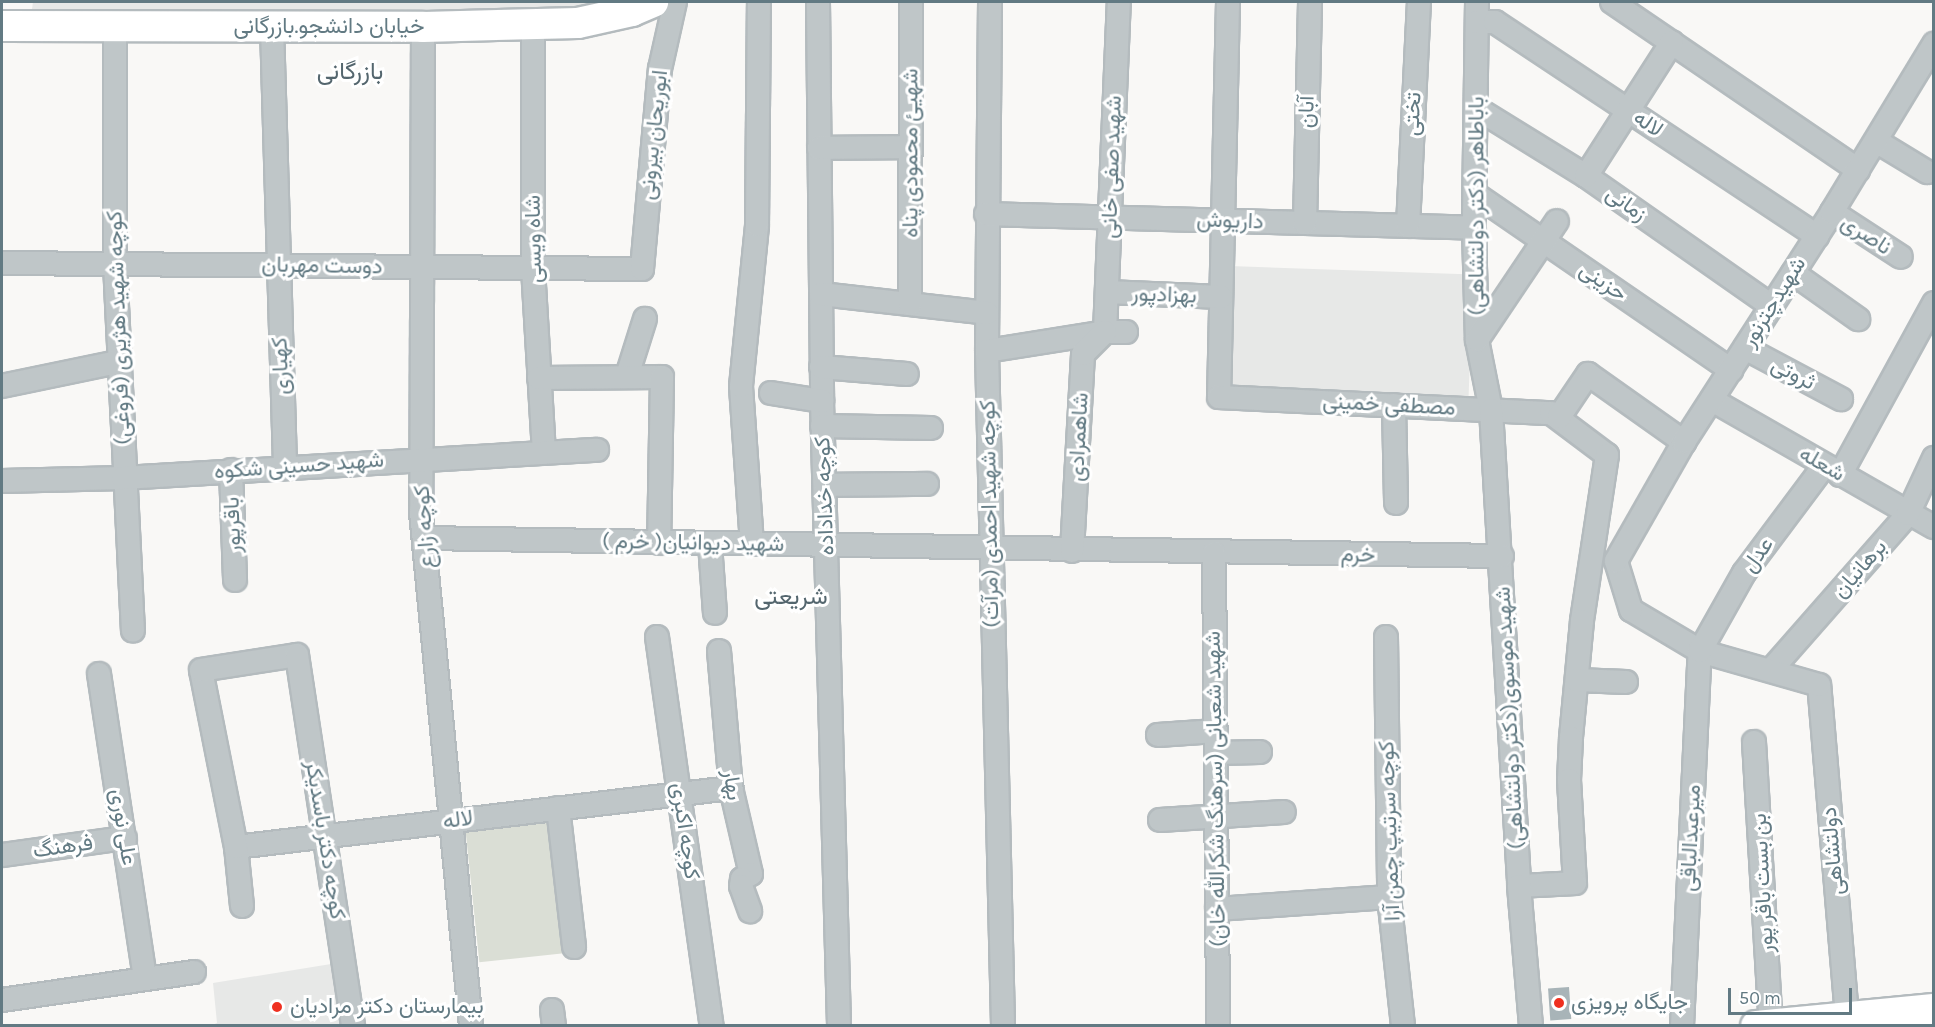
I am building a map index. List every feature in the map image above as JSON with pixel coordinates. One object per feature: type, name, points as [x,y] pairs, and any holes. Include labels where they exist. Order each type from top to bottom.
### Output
[{"type":"main road","name":"خیابان دانشجو.بازرگانی","points":[[2,26],[115,24],[423,27],[578,24],[632,11],[653,2]]},
{"type":"main road","points":[[1764,1025],[1934,1009]]},
{"type":"street","name":"ابوریحان بیرونی","points":[[642,269],[660,69],[675,2]]},
{"type":"street","points":[[752,544],[741,386],[757,225],[759,2]]},
{"type":"street","name":"کوچه خداداده","points":[[818,2],[822,426],[839,1026]]},
{"type":"street","name":"شهیئ محمودی پناه","points":[[910,304],[911,2]]},
{"type":"street","name":"کوچه شهید احمدی (مرآت)","points":[[990,2],[986,214],[989,549],[1003,1026]]},
{"type":"street","name":"شهید صفی خانی","points":[[1116,332],[1107,292],[1119,2]]},
{"type":"street","points":[[1221,297],[1228,2]]},
{"type":"street","name":"آبان","points":[[1305,223],[1310,2]]},
{"type":"street","name":"تختی","points":[[1408,226],[1419,2]]},
{"type":"street","points":[[1612,2],[1858,170]]},
{"type":"street","name":"باباطاهر (دکتر دولتشاهی)","points":[[1477,12],[1474,194],[1477,340],[1491,410]]},
{"type":"street","name":"لاله","points":[[1477,12],[1817,236]]},
{"type":"street","name":"کوچه شهید هژیری (فروغی)","points":[[115,24],[115,264],[123,478],[133,631]]},
{"type":"street","name":"شاه ویسی","points":[[533,24],[533,268],[544,453]]},
{"type":"street","name":"کهیاری","points":[[272,27],[276,265],[285,466]]},
{"type":"street","name":"کوچه زارع","points":[[423,27],[422,459],[424,538],[471,1026]]},
{"type":"street","points":[[1586,176],[1672,42]]},
{"type":"street","name":"شهیدچترنور","points":[[1700,651],[1631,609],[1616,561],[1684,442],[1931,57]]},
{"type":"street","name":"زمانی","points":[[1476,108],[1586,176],[1772,306]]},
{"type":"street","points":[[1876,141],[1931,169]]},
{"type":"street","points":[[819,148],[911,147]]},
{"type":"street","name":"حزینی","points":[[1474,194],[1731,370]]},
{"type":"street","name":"ناصری","points":[[1832,212],[1901,257]]},
{"type":"street","name":"داریوش","points":[[986,214],[1474,228]]},
{"type":"street","points":[[1477,340],[1557,221]]},
{"type":"street","name":"دوست مهربان","points":[[2,263],[642,269]]},
{"type":"street","points":[[1793,273],[1858,319]]},
{"type":"street","name":"بهزادپور","points":[[1107,292],[1221,297]]},
{"type":"street","points":[[821,294],[987,313]]},
{"type":"street","name":"مصطفی خمینی","points":[[1221,297],[1219,397],[1551,413],[1559,417]]},
{"type":"street","name":"عدل","points":[[1700,651],[1744,573],[1832,470],[1934,303]]},
{"type":"street","points":[[627,376],[645,319]]},
{"type":"street","points":[[987,351],[1116,332]]},
{"type":"street","name":"شاهمرادی","points":[[1072,550],[1083,354],[1116,332]]},
{"type":"street","name":"ثروتی","points":[[1745,348],[1841,399]]},
{"type":"street","points":[[2,386],[118,362]]},
{"type":"street","points":[[821,367],[907,374]]},
{"type":"street","points":[[1519,886],[1575,883],[1569,780],[1583,610],[1607,455],[1559,417],[1588,374],[1684,442]]},
{"type":"street","points":[[539,378],[662,376],[659,543]]},
{"type":"street","points":[[771,393],[822,401]]},
{"type":"street","name":"شعله","points":[[1712,400],[1934,527]]},
{"type":"street","points":[[1394,405],[1396,503]]},
{"type":"street","name":"شهید موسوی(دکتر دولتشاهی)","points":[[1491,410],[1502,556],[1519,886],[1531,1026]]},
{"type":"street","points":[[822,426],[931,428]]},
{"type":"street","name":"شهید حسینی شکوه","points":[[2,482],[123,478],[285,466],[597,450]]},
{"type":"street","name":"برهانیان","points":[[1772,670],[1908,514],[1934,458]]},
{"type":"street","name":"باقرپور","points":[[231,470],[234,580]]},
{"type":"street","points":[[825,485],[927,484]]},
{"type":"street","name":"شهید دیوانیان( خرم )","points":[[424,538],[1214,553]]},
{"type":"street","points":[[710,544],[716,613]]},
{"type":"street","name":"خرم","points":[[1214,553],[1502,556]]},
{"type":"street","name":"شهید شعبانی (سرهنگ شکرالله خان)","points":[[1214,553],[1218,1026]]},
{"type":"street","name":"کوچه اکبری","points":[[657,637],[712,1026]]},
{"type":"street","name":"کوچه سرتیپ چمن آرا","points":[[1386,637],[1389,897],[1403,1026]]},
{"type":"street","name":"بهار","points":[[719,651],[731,788],[751,874],[742,879],[741,886],[750,912]]},
{"type":"street","points":[[1700,651],[1772,670]]},
{"type":"street","name":"میرعبدالباقی","points":[[1682,1026],[1700,651]]},
{"type":"street","name":"کوچه دکتر باسدیکر","points":[[236,847],[201,670],[297,655],[353,1026]]},
{"type":"street","name":"دولتشاهی","points":[[1772,670],[1819,685],[1847,1016]]},
{"type":"street","name":"علی نوری","points":[[99,674],[145,979]]},
{"type":"street","points":[[1577,680],[1626,682]]},
{"type":"street","points":[[1158,735],[1216,742],[1260,752]]},
{"type":"street","name":"بن بست باقر پور","points":[[1754,742],[1764,1025]]},
{"type":"street","name":"لاله","points":[[236,847],[731,788]]},
{"type":"street","points":[[558,808],[574,946]]},
{"type":"street","points":[[1160,820],[1216,814],[1284,812]]},
{"type":"street","name":"فرهنگ","points":[[2,855],[125,838]]},
{"type":"street","points":[[236,847],[242,906]]},
{"type":"street","points":[[1217,909],[1389,897]]},
{"type":"street","points":[[2,1000],[194,972]]},
{"type":"shaded area","points":[[33,2],[607,2],[604,6],[494,9],[296,10],[32,9]]},
{"type":"shaded area","points":[[1230,266],[1473,274],[1469,398],[1226,390]]},
{"type":"shaded area","points":[[550,821],[564,953],[479,962],[465,830]]},
{"type":"shaded area","name":"بیمارستان دکتر مرادیان","points":[[331,964],[342,1025],[210,1026],[217,1023],[213,983]]},
{"type":"building","name":"جایگاه پرویزی","points":[[1569,987],[1571,1019],[1550,1020],[1548,988]]},
{"type":"place","name":"جایگاه پرویزی","points":[[1559,1003]]},
{"type":"place","name":"بیمارستان دکتر مرادیان","points":[[277,1007]]},
{"type":"district","name":"بازرگانی","points":[[350,72]]},
{"type":"district","name":"شریعتی","points":[[791,597]]}]
